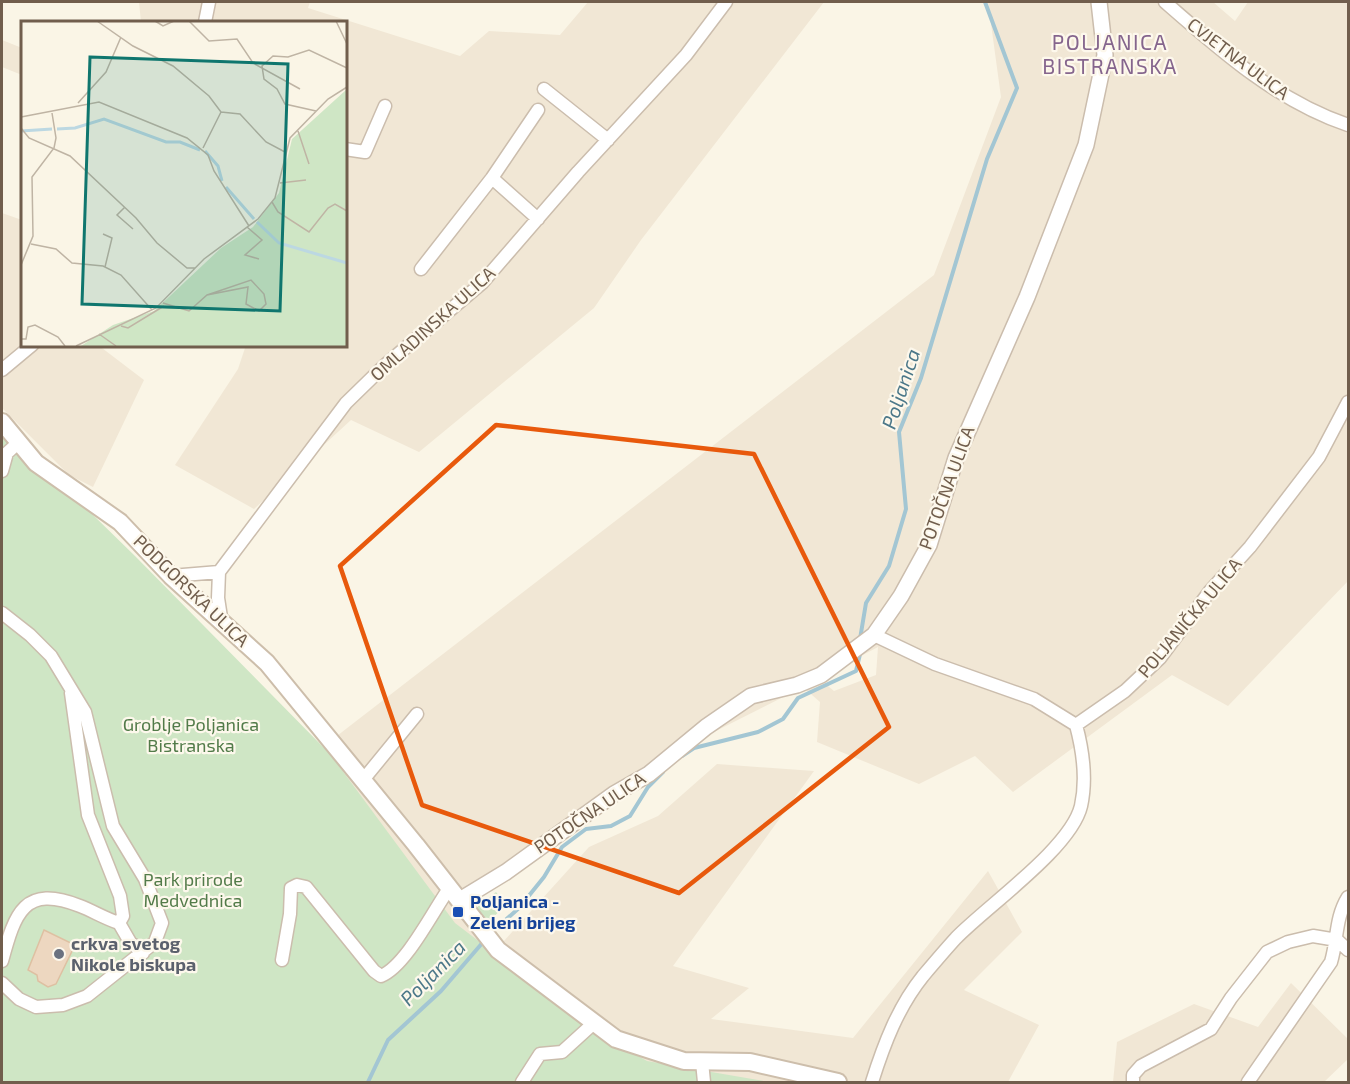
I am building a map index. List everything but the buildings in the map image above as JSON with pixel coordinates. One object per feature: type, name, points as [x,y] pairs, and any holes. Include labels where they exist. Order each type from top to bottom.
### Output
[{"type":"main road","name":"PODGORSKA ULICA","points":[[2,422],[9,448],[36,463],[120,522],[171,576],[267,663],[455,894],[487,938],[616,1039],[684,1061],[750,1062],[838,1083]]},
{"type":"street","points":[[205,21],[209,2]]},
{"type":"street","name":"OMLADINSKA ULICA","points":[[219,572],[346,403],[384,366],[482,284],[686,55],[726,2]]},
{"type":"street","name":"POTOČNA ULICA","points":[[455,894],[506,872],[614,794],[649,774],[706,727],[752,696],[797,685],[821,675],[871,637],[901,596],[929,545],[956,458],[1026,297],[1086,145],[1105,55],[1099,2]]},
{"type":"street","name":"CVJETNA ULICA","points":[[1165,2],[1220,50],[1275,91],[1319,115],[1348,125]]},
{"type":"street","points":[[544,89],[608,140]]},
{"type":"street","points":[[346,149],[364,152],[385,106]]},
{"type":"street","points":[[422,268],[492,178],[538,110]]},
{"type":"street","points":[[492,178],[538,219]]},
{"type":"street","points":[[2,370],[32,346]]},
{"type":"street","name":"POLJANIČKA ULICA","points":[[1076,725],[1125,691],[1160,658],[1210,591],[1250,547],[1319,457],[1348,402]]},
{"type":"street","points":[[2,471],[9,448]]},
{"type":"street","points":[[171,576],[219,572],[218,598],[222,624]]},
{"type":"street","points":[[2,613],[30,634],[51,656],[85,712],[113,826],[145,879],[162,923],[155,942],[87,996],[63,1005],[36,1007],[19,999],[2,983]]},
{"type":"street","points":[[871,637],[935,664],[992,682],[1034,699],[1076,725],[1084,752],[1081,807],[1071,828],[1040,861],[957,938],[922,977],[898,1013],[872,1083]]},
{"type":"street","points":[[70,686],[88,815],[122,903],[123,916],[119,923]]},
{"type":"street","points":[[363,780],[417,714]]},
{"type":"street","points":[[282,960],[290,914],[291,888],[297,885],[306,886],[374,971],[381,976],[391,972],[407,955],[455,894]]},
{"type":"street","points":[[1248,1083],[1314,990],[1331,962],[1337,940],[1336,921],[1348,897]]},
{"type":"street","points":[[2,961],[15,919],[29,902],[37,898],[78,905],[119,923],[130,942],[143,953]]},
{"type":"street","points":[[1133,1083],[1134,1075],[1141,1066],[1211,1029],[1231,998],[1267,952],[1288,942],[1313,936],[1337,940],[1348,950]]},
{"type":"street","points":[[522,1083],[540,1054],[562,1052],[595,1022]]},
{"type":"street","points":[[702,1062],[704,1083]]},
{"type":"highlighted area","points":[[496,425],[754,454],[889,727],[679,893],[422,805],[340,566]]},
{"type":"shaded area","points":[[139,2],[310,2],[308,8],[460,56],[489,31],[560,35],[588,2],[824,2],[641,240],[594,308],[419,452],[351,420],[254,509],[175,465],[238,369],[246,346],[346,346],[346,21],[141,21]]},
{"type":"shaded area","points":[[988,2],[1213,2],[1235,21],[1248,2],[1348,2],[1348,581],[1228,706],[1172,675],[1013,792],[975,756],[919,784],[817,742],[820,702],[804,688],[799,689],[696,741],[646,781],[536,861],[469,904],[503,942],[589,847],[658,816],[717,764],[814,771],[673,966],[749,988],[711,1019],[853,1038],[988,871],[1022,932],[964,990],[1039,1025],[1008,1082],[583,1082],[166,876],[342,732],[934,275],[1001,97]],"holes":[[[878,647],[876,675],[834,691],[822,681],[842,666]]]},
{"type":"shaded area","points":[[2,40],[21,48],[21,75],[2,67]]},
{"type":"shaded area","points":[[2,213],[21,220],[21,346],[99,346],[144,380],[93,487],[69,475],[2,408]]},
{"type":"shaded area","points":[[1291,983],[1348,1039],[1348,1059],[1324,1082],[1113,1082],[1117,1042],[1194,1004],[1258,1027]]},
{"type":"green space","name":"Park prirode Medvednica","points":[[2,426],[135,556],[330,754],[455,923],[603,1036],[647,1061],[770,1082],[2,1082]]},
{"type":"green space","points":[[496,892],[506,905],[488,922],[476,908]]},
{"type":"waterway","name":"Poljanica","points":[[860,639],[866,603],[889,566],[906,509],[899,432],[921,378],[987,159],[1017,88],[985,2]]},
{"type":"waterway","name":"Poljanica","points":[[682,756],[694,748],[758,732],[783,719],[798,698],[856,671],[861,650]]},
{"type":"waterway","name":"Poljanica","points":[[491,933],[519,908],[544,877],[562,847],[586,829],[611,826],[630,816],[648,787],[663,772]]},
{"type":"waterway","name":"Poljanica","points":[[368,1082],[388,1040],[441,991],[484,941]]},
{"type":"place","name":"Poljanica - Zeleni brijeg","points":[[458,912]]},
{"type":"place","name":"crkva svetog Nikole biskupa","points":[[59,954]]},
{"type":"district","name":"POLJANICA BISTRANSKA","points":[[1110,55]]},
{"type":"park label","name":"Groblje Poljanica Bistranska","points":[[191,735]]}]
